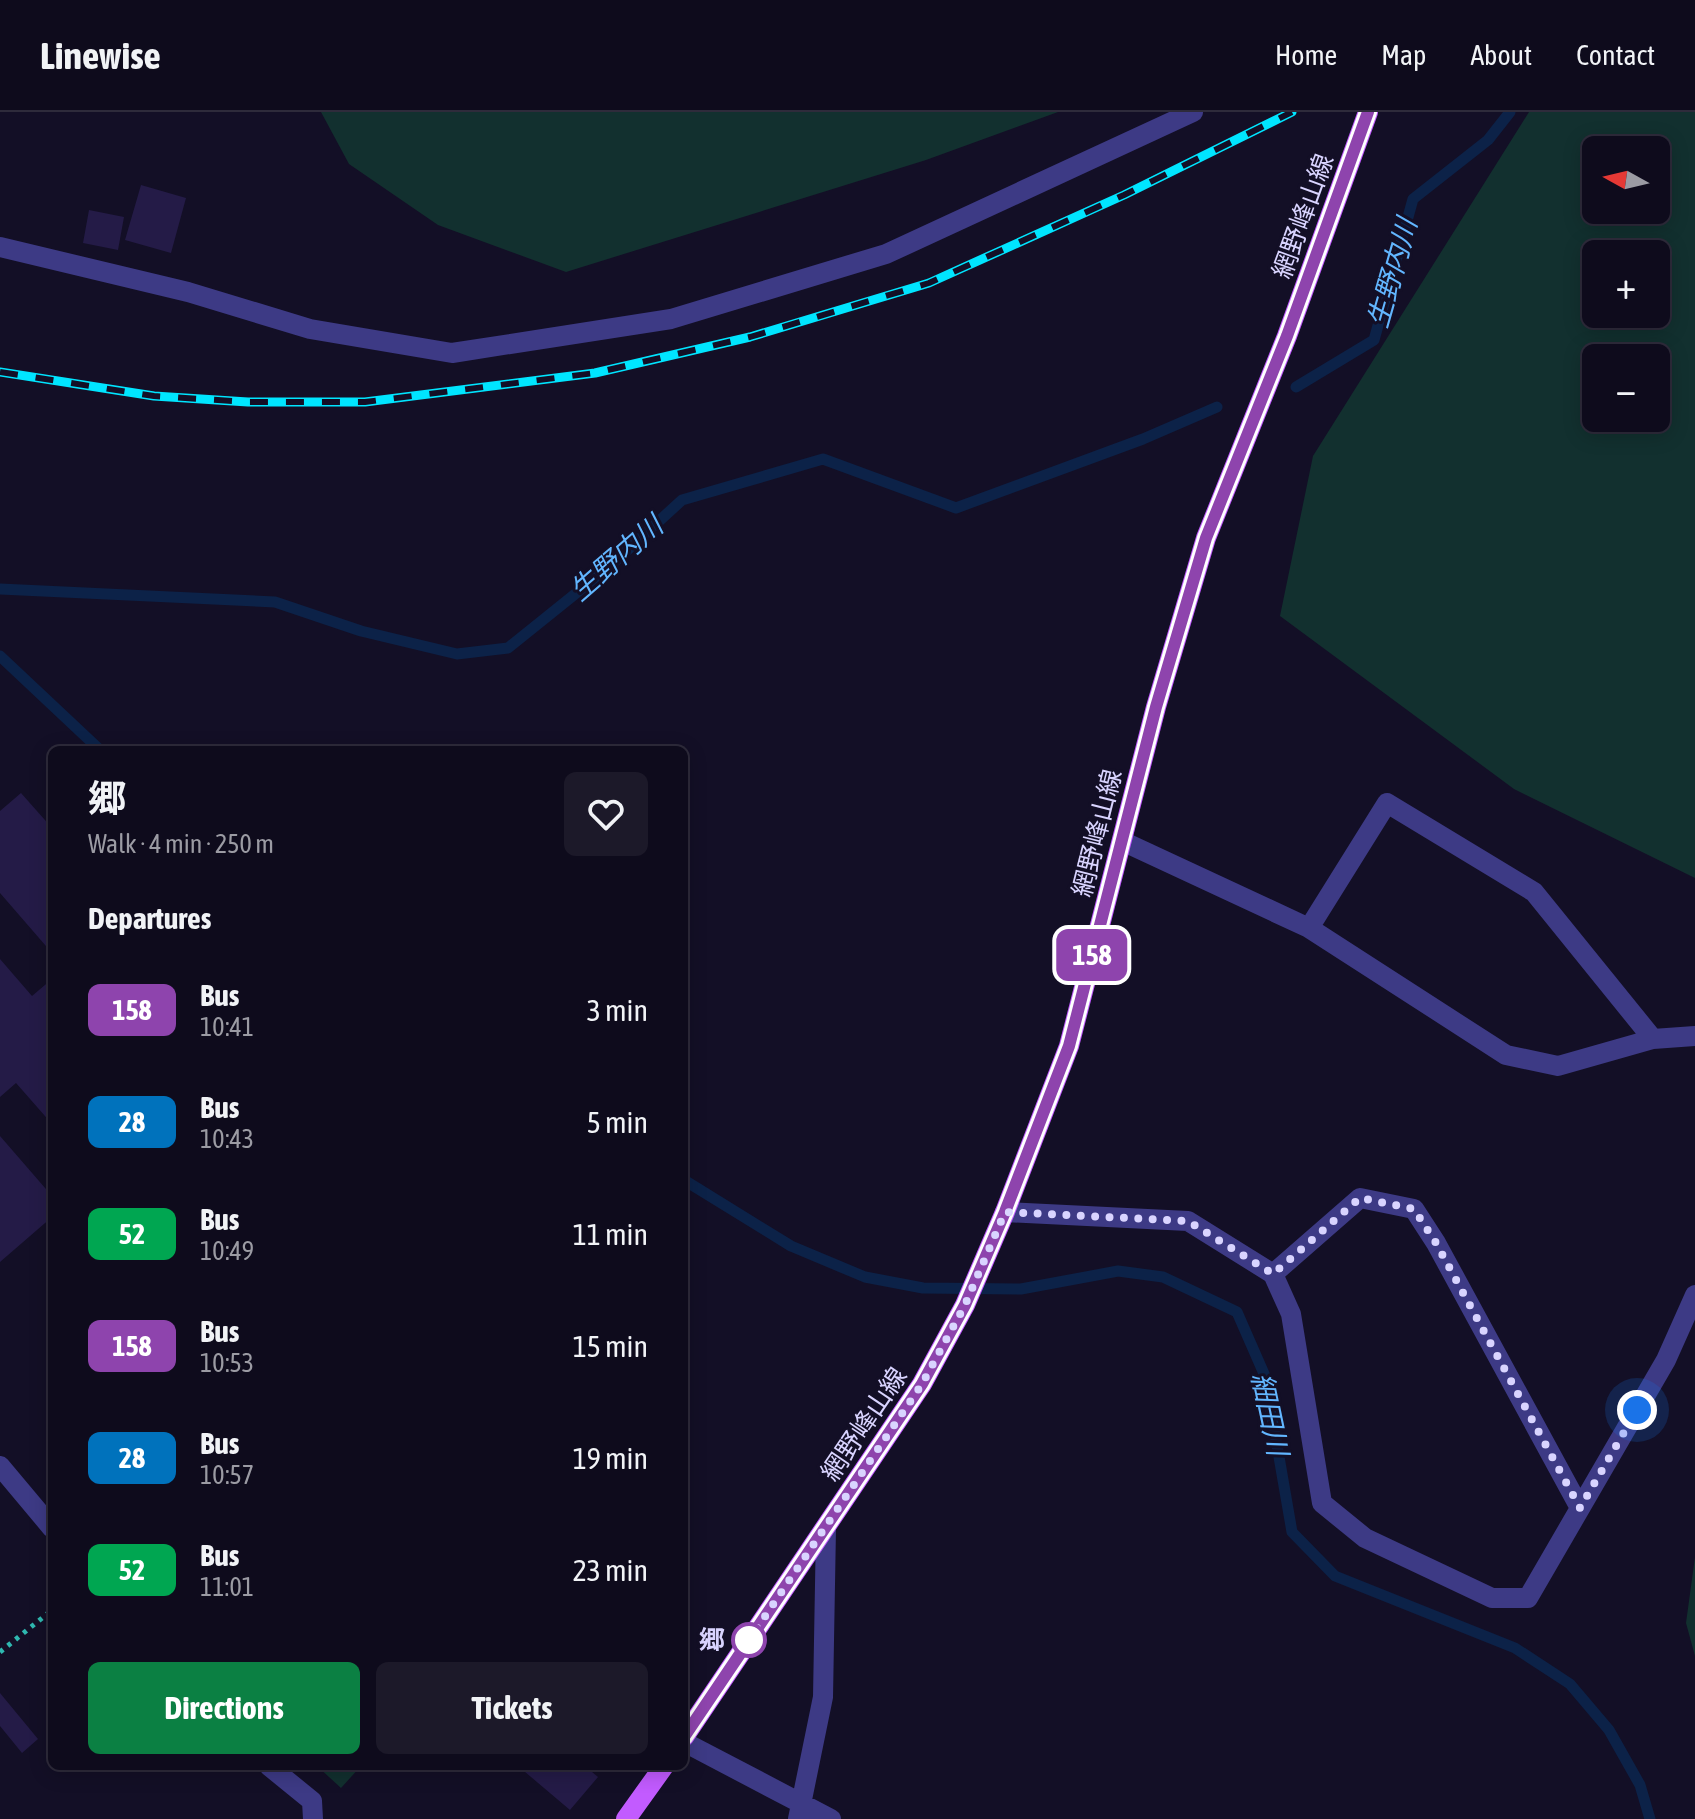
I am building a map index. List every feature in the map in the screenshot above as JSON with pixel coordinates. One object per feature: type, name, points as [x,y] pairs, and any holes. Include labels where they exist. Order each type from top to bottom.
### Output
[{"type":"main road","name":"網野峰山線","points":[[688,1734],[922,1384],[965,1305],[1005,1212],[1069,1046],[1156,707],[1206,538],[1287,336],[1368,112]]},
{"type":"main road","points":[[626,1819],[661,1770]]},
{"type":"street","points":[[0,247],[188,292],[310,329],[452,353],[671,319],[886,254],[1193,112]]},
{"type":"street","points":[[1309,928],[1387,803],[1534,892],[1653,1039]]},
{"type":"street","points":[[1122,841],[1309,928],[1506,1055],[1558,1066],[1653,1039],[1695,1036]]},
{"type":"street","points":[[1273,1274],[1360,1198],[1414,1209],[1436,1243],[1580,1508]]},
{"type":"street","points":[[1005,1212],[1188,1221],[1273,1274],[1291,1314],[1322,1503],[1365,1538],[1492,1598],[1528,1598],[1666,1360],[1695,1295]]},
{"type":"street","points":[[0,1466],[48,1523]]},
{"type":"street","points":[[801,1812],[823,1697],[826,1528]]},
{"type":"street","points":[[688,1742],[801,1812],[831,1819]]},
{"type":"street","points":[[274,1770],[312,1801],[313,1819]]},
{"type":"path","points":[[0,1652],[48,1613]]},
{"type":"green space","points":[[321,112],[1058,112],[926,160],[566,272],[438,225],[349,164]]},
{"type":"green space","points":[[1529,112],[1695,112],[1695,878],[1514,789],[1280,616],[1313,456]]},
{"type":"green space","points":[[1695,1557],[1695,1656],[1686,1623]]},
{"type":"green space","points":[[321,1770],[357,1770],[341,1788]]},
{"type":"building","points":[[141,185],[186,198],[171,253],[125,240]]},
{"type":"building","points":[[89,210],[124,217],[118,250],[83,243]]},
{"type":"building","points":[[21,793],[48,823],[48,948],[0,893],[0,811]]},
{"type":"building","points":[[0,959],[32,996],[48,982],[48,1119],[16,1083],[0,1097]]},
{"type":"building","points":[[0,1136],[48,1191],[48,1220],[0,1262]]},
{"type":"building","points":[[0,1693],[38,1739],[22,1753],[0,1726]]},
{"type":"building","points":[[523,1770],[590,1770],[598,1777],[570,1810]]},
{"type":"waterway","name":"生野内川","points":[[1296,387],[1374,340],[1413,199],[1488,140],[1510,112]]},
{"type":"waterway","name":"生野内川","points":[[0,589],[275,602],[361,631],[457,654],[508,648],[610,566],[682,500],[823,459],[956,508],[1143,439],[1217,407]]},
{"type":"waterway","name":"細田川","points":[[0,656],[96,746]]},
{"type":"waterway","name":"細田川","points":[[688,1182],[791,1246],[865,1277],[923,1288],[1021,1289],[1118,1271],[1163,1277],[1237,1312],[1265,1376],[1292,1532],[1335,1576],[1515,1648],[1570,1684],[1609,1730],[1640,1785],[1650,1819]]},
{"type":"railway","points":[[0,372],[154,396],[248,402],[365,402],[595,373],[750,337],[929,283],[1124,195],[1292,112]]},
{"type":"bus line","name":"158","points":[[688,1731],[922,1384],[965,1305],[1005,1212],[1069,1046],[1156,707],[1206,538],[1287,336],[1368,112]]},
{"type":"place","name":"郷","points":[[749,1640]]},
{"type":"route","points":[[749,1640],[922,1384],[965,1305],[1005,1212],[1188,1221],[1273,1274],[1360,1198],[1414,1209],[1436,1243],[1580,1508],[1637,1410]]}]
